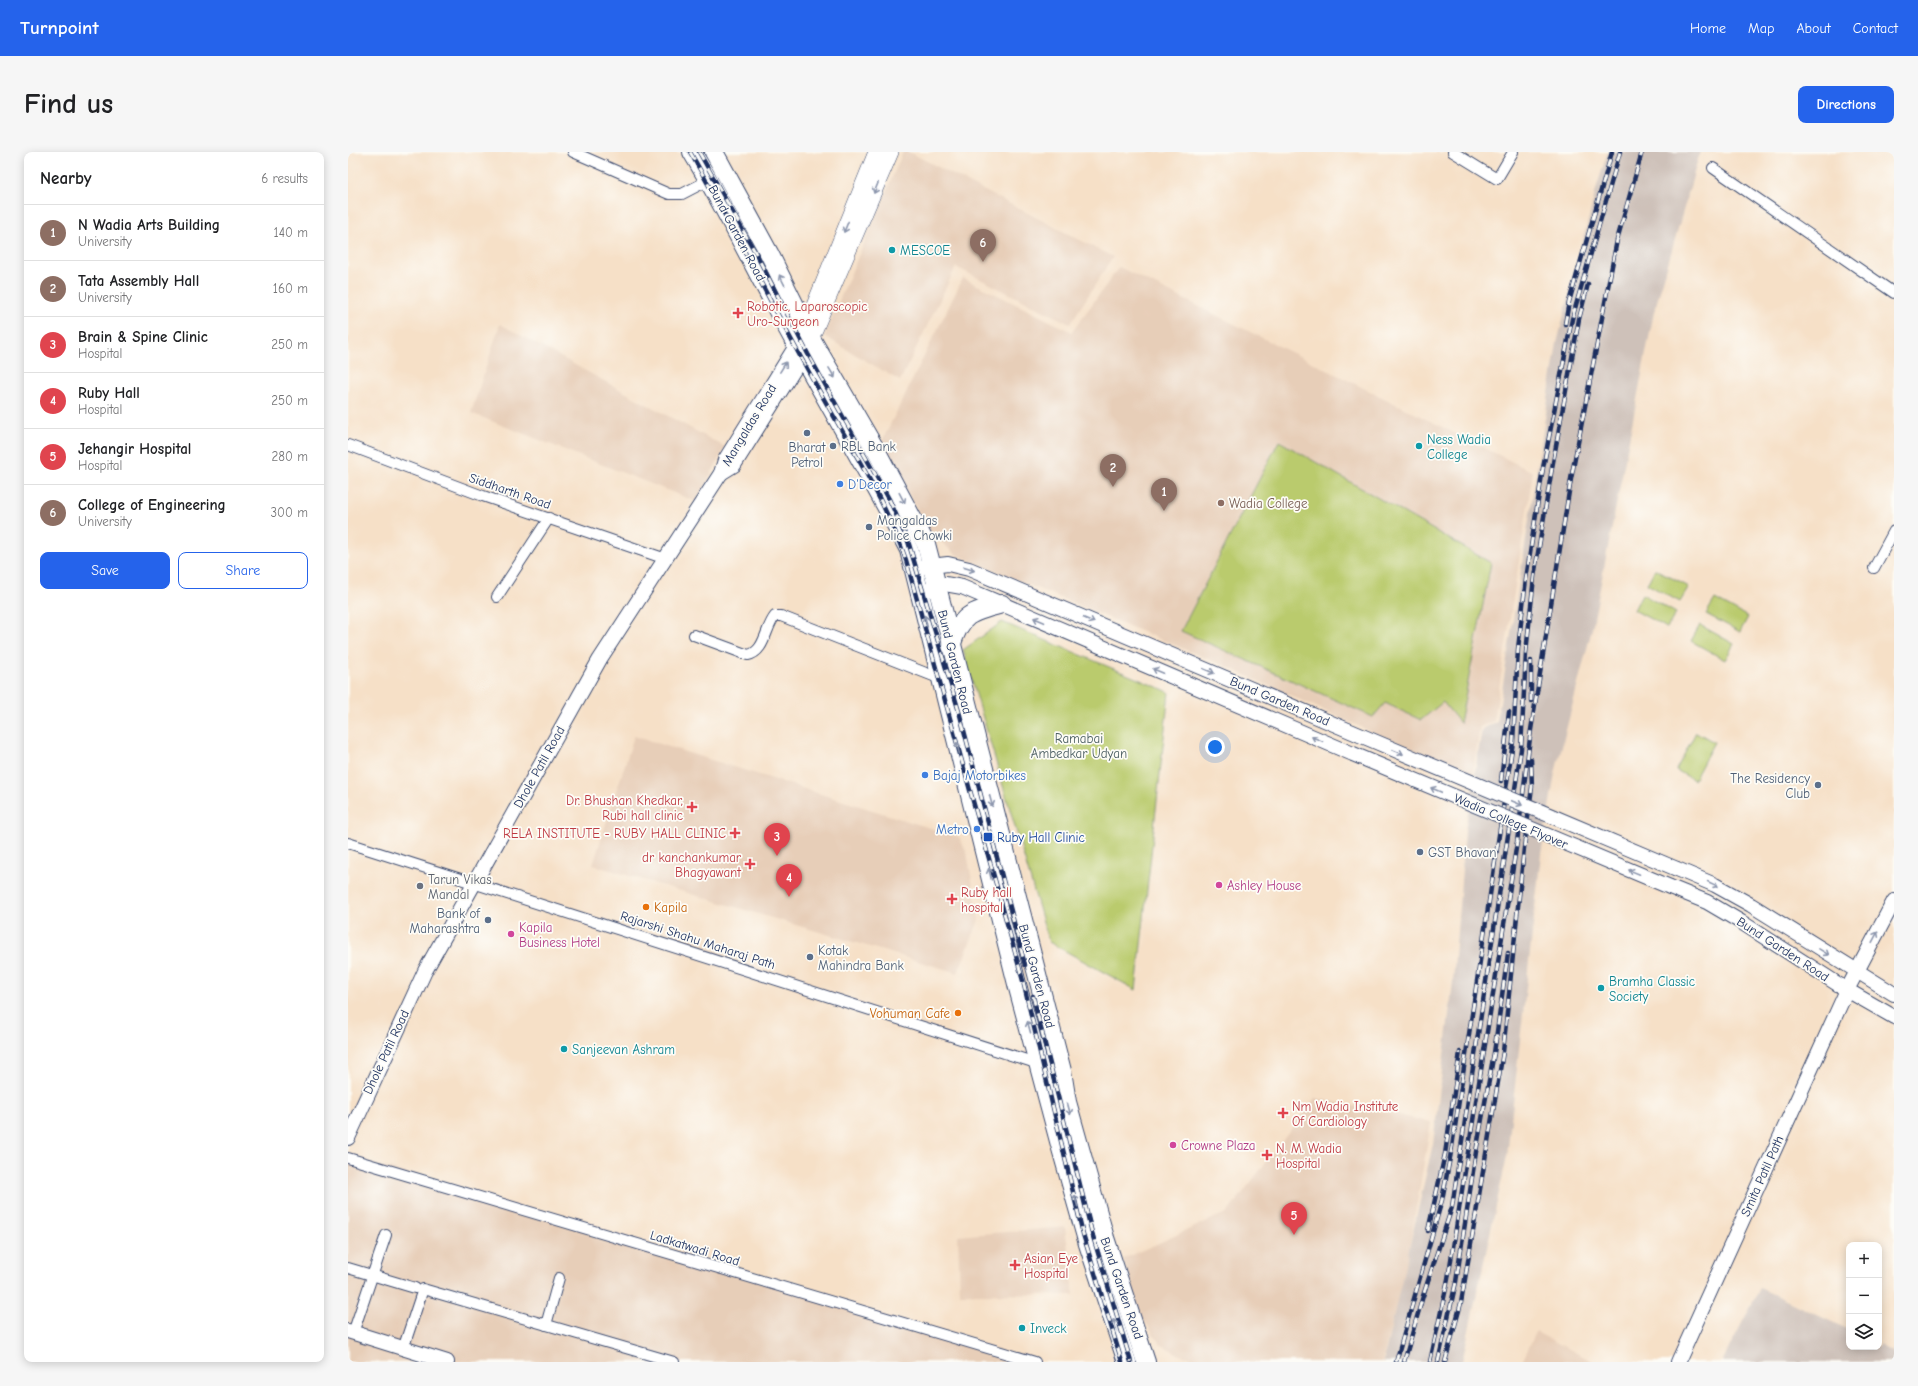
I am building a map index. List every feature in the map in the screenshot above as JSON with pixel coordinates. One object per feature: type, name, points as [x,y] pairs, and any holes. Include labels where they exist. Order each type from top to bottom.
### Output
[{"type":"highway","name":"Bund Garden Road","points":[[692,152],[804,343],[909,550],[1039,1064],[1088,1244],[1127,1362]]},
{"type":"highway","name":"Bund Garden Road","points":[[714,152],[769,253],[804,343],[836,379],[926,544],[958,674],[1062,1071],[1067,1102],[1105,1238],[1146,1362]]},
{"type":"highway","points":[[951,646],[957,629],[966,618],[976,611],[1002,604]]},
{"type":"main road","name":"Mangaldas Road","points":[[804,343],[876,152]]},
{"type":"main road","name":"Mangaldas Road","points":[[721,473],[734,465],[804,343],[891,152]]},
{"type":"main road","name":"Dhole Patil Road","points":[[348,1138],[425,971],[600,658],[721,473]]},
{"type":"main road","name":"Bund Garden Road","points":[[914,569],[931,564],[948,564],[969,569],[1362,736]]},
{"type":"main road","name":"Bund Garden Road","points":[[920,593],[945,584],[962,587],[1353,754]]},
{"type":"main road","name":"Wadia College Flyover","points":[[1362,736],[1573,827],[1677,869]]},
{"type":"main road","name":"Wadia College Flyover","points":[[1353,754],[1670,887]]},
{"type":"main road","name":"Bund Garden Road","points":[[1677,869],[1715,885],[1745,901],[1894,994]]},
{"type":"main road","name":"Bund Garden Road","points":[[1670,887],[1707,902],[1847,990],[1894,1017]]},
{"type":"main road","name":"Smita Patil Path","points":[[1678,1362],[1847,990],[1894,901]]},
{"type":"main road","points":[[351,1332],[403,1349],[427,1359],[447,1362]]},
{"type":"street","points":[[573,152],[669,194],[682,194],[709,180]]},
{"type":"street","points":[[1453,152],[1497,179],[1513,152]]},
{"type":"street","points":[[1713,168],[1894,293]]},
{"type":"street","name":"Siddharth Road","points":[[348,445],[483,496],[666,559]]},
{"type":"street","points":[[497,596],[549,518]]},
{"type":"street","points":[[1874,568],[1894,531]]},
{"type":"street","points":[[694,635],[748,655],[754,654],[759,650],[772,620],[775,616],[781,616],[941,679],[958,674]]},
{"type":"street","name":"Rajarshi Shahu Maharaj Path","points":[[348,843],[475,882],[1039,1064]]},
{"type":"street","name":"Ladkatwadi Road","points":[[348,1158],[1035,1362]]},
{"type":"street","points":[[351,1332],[386,1235]]},
{"type":"street","points":[[348,1268],[415,1288]]},
{"type":"street","points":[[546,1325],[559,1278]]},
{"type":"street","points":[[403,1349],[423,1289],[674,1362]]},
{"type":"shaded area","points":[[903,152],[909,152],[1113,257],[1070,324],[956,267],[900,381],[824,336]]},
{"type":"shaded area","points":[[1608,152],[1700,152],[1654,312],[1592,629],[1555,773],[1541,854],[1507,1156],[1462,1362],[1383,1362],[1433,1144],[1453,982],[1465,831],[1482,729],[1497,722],[1557,343],[1597,186]]},
{"type":"shaded area","name":"Wadia College","points":[[1119,267],[1533,472],[1494,721],[1480,727],[1472,777],[1227,667],[955,554],[932,534],[880,445],[963,278],[1072,332]]},
{"type":"shaded area","points":[[500,324],[725,447],[697,502],[471,413]]},
{"type":"shaded area","name":"Ruby Hall Clinic","points":[[634,736],[959,837],[967,853],[979,920],[958,973],[593,865]]},
{"type":"shaded area","points":[[1315,1098],[1431,1122],[1407,1261],[1382,1362],[1206,1362],[1180,1355],[1160,1344],[1140,1314],[1123,1259],[1228,1212]]},
{"type":"shaded area","points":[[348,1156],[1039,1362],[348,1362]]},
{"type":"shaded area","name":"Asian Eye Hospital","points":[[1065,1227],[1074,1295],[960,1294],[958,1236]]},
{"type":"shaded area","points":[[1760,1288],[1846,1329],[1846,1350],[1882,1350],[1882,1347],[1894,1353],[1894,1362],[1722,1362]]},
{"type":"shaded area","points":[[1536,1332],[1594,1362],[1522,1362]]},
{"type":"green space","points":[[1279,441],[1491,563],[1460,723],[1443,702],[1421,720],[1385,703],[1373,717],[1181,631]]},
{"type":"green space","points":[[1655,569],[1689,587],[1680,602],[1647,584]]},
{"type":"green space","points":[[1642,594],[1676,613],[1667,628],[1634,610]]},
{"type":"green space","points":[[1715,599],[1748,617],[1740,632],[1706,614]]},
{"type":"green space","name":"Ramabai Ambedkar Udyan","points":[[1002,622],[1169,692],[1136,990],[1049,942],[963,650]]},
{"type":"green space","points":[[1700,625],[1734,644],[1725,660],[1691,641]]},
{"type":"green space","points":[[1696,732],[1714,742],[1694,780],[1676,770]]},
{"type":"railway","points":[[690,152],[810,374],[862,465],[886,512],[906,560],[1023,981],[1083,1234],[1122,1362]]},
{"type":"railway","points":[[699,152],[754,250],[808,354],[889,499],[908,541],[960,715],[1025,965]]},
{"type":"railway","points":[[1565,324],[1569,302],[1612,152]]},
{"type":"railway","points":[[1396,1362],[1442,1200],[1452,1147],[1513,742],[1518,649],[1526,579],[1543,468],[1572,319],[1620,152]]},
{"type":"railway","points":[[1430,1362],[1448,1279],[1517,842],[1531,730],[1571,479],[1617,240],[1642,152]]},
{"type":"railway","points":[[1404,1362],[1423,1296],[1452,1207],[1521,749],[1526,653],[1534,577],[1579,319],[1588,284]]},
{"type":"railway","points":[[1531,661],[1531,701]]},
{"type":"railway","points":[[1501,781],[1509,712]]},
{"type":"railway","points":[[1445,1362],[1461,1303],[1503,1052],[1524,848],[1532,787],[1531,759]]},
{"type":"railway","points":[[1438,1362],[1456,1282],[1476,1152],[1494,1053],[1508,953]]},
{"type":"railway","points":[[1033,996],[1092,1233],[1131,1362]]},
{"type":"railway","points":[[1428,1231],[1445,1154],[1460,1052]]},
{"type":"place","name":"MESCOE","points":[[892,250]]},
{"type":"place","name":"College of Engineering","points":[[983,262]]},
{"type":"place","name":"Robotic, Laparoscopic Uro-Surgeon","points":[[738,313]]},
{"type":"place","name":"Bharat Petrol","points":[[807,433]]},
{"type":"place","name":"RBL Bank","points":[[833,446]]},
{"type":"place","name":"Ness Wadia College","points":[[1419,446]]},
{"type":"place","name":"D'Decor","points":[[840,484]]},
{"type":"place","name":"Tata Assembly Hall","points":[[1113,487]]},
{"type":"place","name":"Wadia College","points":[[1221,503]]},
{"type":"place","name":"N Wadia Arts Building","points":[[1164,511]]},
{"type":"place","name":"Mangaldas Police Chowki","points":[[869,527]]},
{"type":"place","name":"Bajaj Motorbikes","points":[[925,775]]},
{"type":"place","name":"The Residency Club","points":[[1818,785]]},
{"type":"place","name":"Dr. Bhushan Khedkar, Rubi hall clinic","points":[[692,807]]},
{"type":"place","name":"Metro","points":[[977,829]]},
{"type":"place","name":"RELA INSTITUTE - RUBY HALL CLINIC","points":[[735,833]]},
{"type":"place","name":"Ruby Hall Clinic","points":[[988,837]]},
{"type":"place","name":"GST Bhavan","points":[[1420,852]]},
{"type":"place","name":"Brain & Spine Clinic","points":[[777,856]]},
{"type":"place","name":"dr kanchankumar Bhagyawant","points":[[750,864]]},
{"type":"place","name":"Ashley House","points":[[1219,885]]},
{"type":"place","name":"Tarun Vikas Mandal","points":[[420,886]]},
{"type":"place","name":"Ruby Hall","points":[[789,897]]},
{"type":"place","name":"Ruby hall hospital","points":[[952,899]]},
{"type":"place","name":"Kapila","points":[[646,907]]},
{"type":"place","name":"Bank of Maharashtra","points":[[488,920]]},
{"type":"place","name":"Kapila Business Hotel","points":[[511,934]]},
{"type":"place","name":"Kotak Mahindra Bank","points":[[810,957]]},
{"type":"place","name":"Bramha Classic Society","points":[[1601,988]]},
{"type":"place","name":"Vohuman Cafe","points":[[958,1013]]},
{"type":"place","name":"Sanjeevan Ashram","points":[[564,1049]]},
{"type":"place","name":"Nm Wadia Institute Of Cardiology","points":[[1283,1113]]},
{"type":"place","name":"Crowne Plaza","points":[[1173,1145]]},
{"type":"place","name":"N. M. Wadia Hospital","points":[[1267,1155]]},
{"type":"place","name":"Jehangir Hospital","points":[[1294,1235]]},
{"type":"place","name":"Asian Eye Hospital","points":[[1015,1265]]},
{"type":"place","name":"Inveck","points":[[1022,1328]]}]
